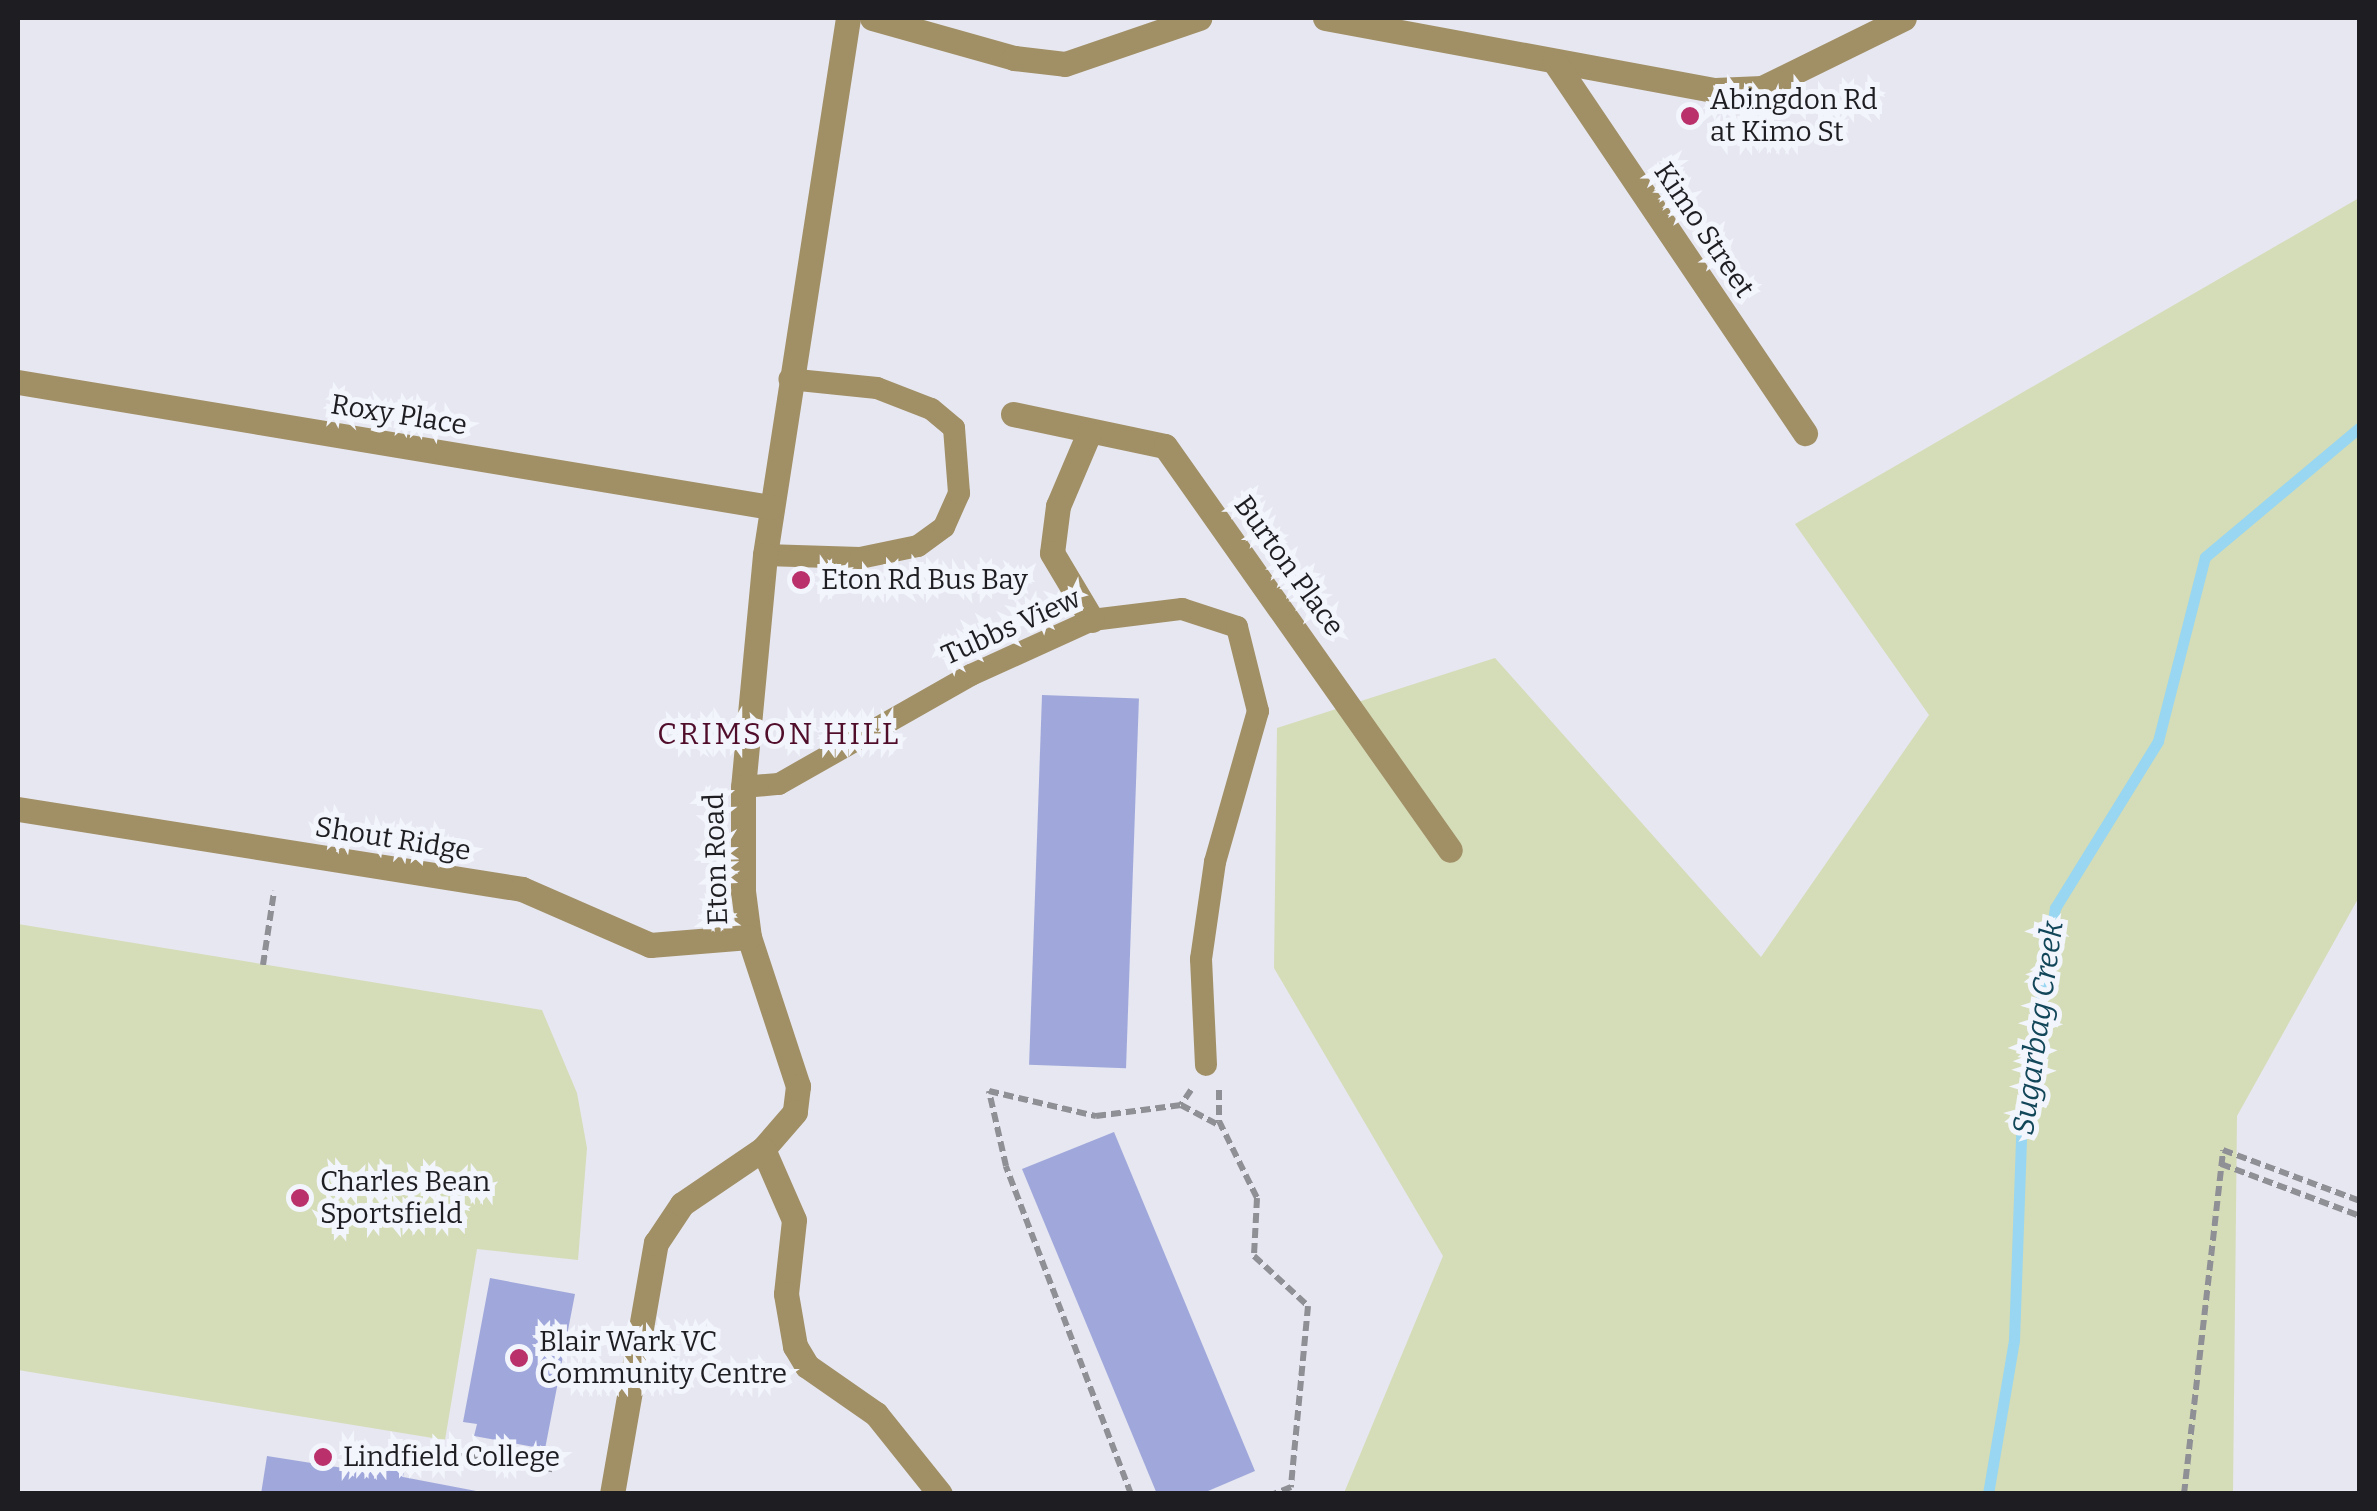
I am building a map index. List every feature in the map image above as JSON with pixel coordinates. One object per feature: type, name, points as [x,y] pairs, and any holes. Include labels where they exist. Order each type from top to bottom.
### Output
[{"type":"street","name":"Eton Road","points":[[612,1494],[656,1242],[682,1204],[763,1150],[795,1112],[798,1086],[748,937],[743,787],[771,507],[848,18]]},
{"type":"street","points":[[872,18],[1014,58],[1065,64],[1199,18]]},
{"type":"street","points":[[1325,18],[1715,90],[1762,88],[1904,18]]},
{"type":"street","name":"Kimo Street","points":[[1554,61],[1805,434]]},
{"type":"street","name":"Roxy Place","points":[[18,382],[771,507]]},
{"type":"street","name":"Burton Place","points":[[1013,414],[1165,446],[1450,850]]},
{"type":"street","points":[[1089,433],[1058,506],[1052,553],[1092,620]]},
{"type":"street","name":"Shout Ridge","points":[[18,809],[522,889],[650,946],[748,937]]},
{"type":"street","points":[[763,1150],[794,1220],[786,1294],[795,1346],[807,1366],[876,1414],[940,1494]]},
{"type":"lane","points":[[765,554],[860,558],[918,546],[944,526],[959,494],[954,428],[931,409],[878,388],[789,379]]},
{"type":"lane","name":"Tubbs View","points":[[743,787],[779,784],[971,675],[1092,620],[1182,609],[1237,627],[1254,672],[1258,711],[1215,862],[1201,960],[1206,1065]]},
{"type":"path","points":[[262,964],[274,891]]},
{"type":"path","points":[[1181,1105],[1206,1065],[1224,1098],[1222,1127],[1257,1198],[1254,1256],[1308,1306],[1290,1488],[1274,1494]]},
{"type":"path","points":[[1131,1494],[1006,1166],[989,1092],[1096,1116],[1181,1105],[1222,1127]]},
{"type":"path","points":[[2184,1494],[2223,1150],[2360,1201]]},
{"type":"path","points":[[2221,1164],[2360,1216]]},
{"type":"path","points":[[439,1452],[556,1470]]},
{"type":"green space","points":[[2359,198],[2359,897],[2237,1116],[2233,1493],[1344,1493],[1443,1256],[1274,968],[1277,728],[1495,658],[1761,957],[1929,715],[1795,524]]},
{"type":"green space","name":"Charles Bean Sportsfield","points":[[18,924],[542,1010],[577,1093],[587,1148],[578,1260],[477,1249],[445,1440],[18,1370]]},
{"type":"building","points":[[1042,695],[1139,698],[1126,1068],[1029,1065]]},
{"type":"building","points":[[1114,1132],[1255,1471],[1201,1494],[1157,1494],[1022,1169]]},
{"type":"building","name":"Blair Wark VC Community Centre","points":[[490,1278],[575,1294],[545,1449],[474,1436],[477,1424],[463,1422]]},
{"type":"building","points":[[267,1456],[362,1471],[364,1456],[405,1463],[403,1477],[492,1494],[261,1494]]},
{"type":"waterway","name":"Sugarbag Creek","points":[[1988,1494],[2014,1340],[2022,1116],[2055,908],[2158,741],[2205,557],[2360,427]]},
{"type":"place","name":"Abingdon Rd at Kimo St","points":[[1690,116]]},
{"type":"place","name":"Eton Rd Bus Bay","points":[[801,580]]},
{"type":"place","name":"Charles Bean Sportsfield","points":[[300,1198]]},
{"type":"place","name":"Blair Wark VC Community Centre","points":[[519,1358]]},
{"type":"place","name":"Lindfield College","points":[[323,1457]]},
{"type":"district","name":"CRIMSON HILL","points":[[779,734]]}]
